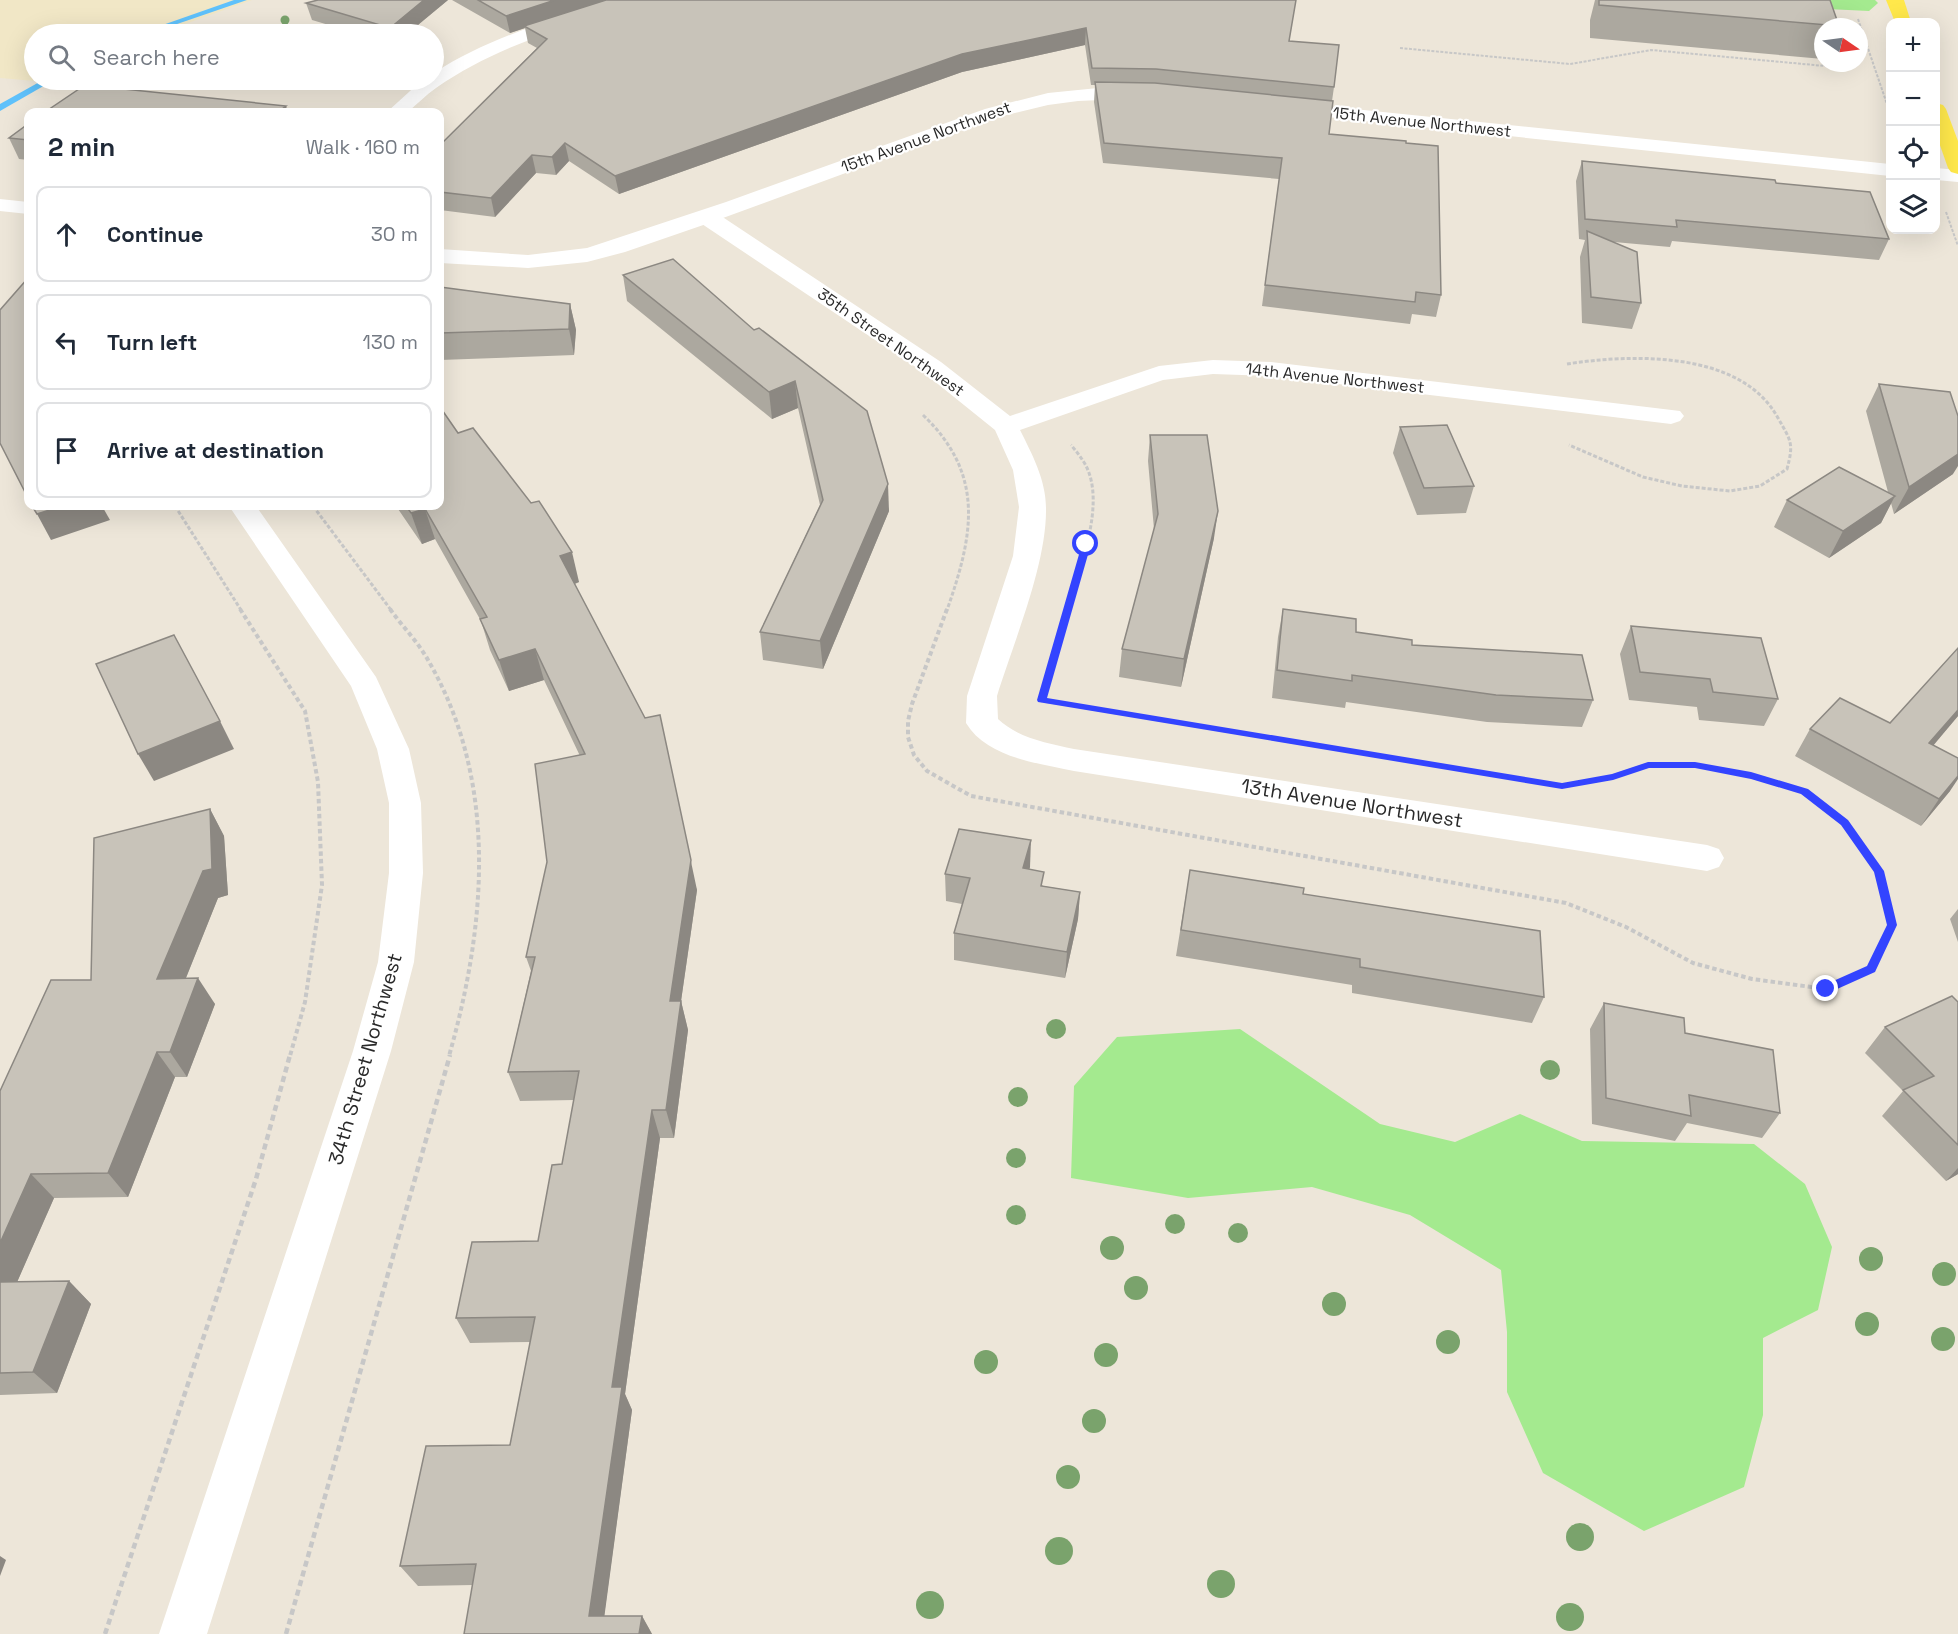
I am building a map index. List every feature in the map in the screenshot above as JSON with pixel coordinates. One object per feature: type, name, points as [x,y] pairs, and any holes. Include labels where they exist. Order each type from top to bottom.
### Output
[{"type":"main road","points":[[1895,0],[1902,18]]},
{"type":"main road","points":[[1940,122],[1958,168]]},
{"type":"street","points":[[444,76],[487,51],[521,36],[635,0]]},
{"type":"street","points":[[402,108],[422,90]]},
{"type":"street","name":"15th Avenue Northwest","points":[[444,256],[513,262],[558,260],[595,254],[707,217],[989,112],[1059,96],[1098,93],[1154,95]]},
{"type":"street","name":"15th Avenue Northwest","points":[[1268,106],[1886,170]]},
{"type":"street","points":[[1940,174],[1958,176]]},
{"type":"street","points":[[0,205],[24,208]]},
{"type":"street","name":"35th Street Northwest","points":[[707,217],[932,367],[1006,426],[1026,470],[1033,507],[1028,556],[982,696],[982,723],[998,738]]},
{"type":"street","name":"14th Avenue Northwest","points":[[1006,426],[1159,373],[1213,367],[1270,369],[1671,416]]},
{"type":"street","name":"34th Street Northwest","points":[[183,1634],[372,1051],[396,962],[406,873],[403,792],[393,749],[365,684],[246,510]]},
{"type":"street","name":"13th Avenue Northwest","points":[[998,738],[1038,752],[1074,760],[1707,858]]},
{"type":"path","points":[[1858,10],[1858,20],[1886,101]]},
{"type":"path","points":[[1400,48],[1570,64],[1651,50],[1814,65]]},
{"type":"path","points":[[1943,204],[1958,246]]},
{"type":"path","points":[[916,409],[939,430],[958,459],[969,496],[966,534],[958,577],[907,717],[910,746],[928,773],[971,796],[1566,903],[1626,927],[1693,963],[1752,979],[1826,989],[1871,969],[1892,925],[1879,871],[1845,822],[1804,792],[1751,776],[1695,765],[1648,765],[1613,777],[1562,786],[1041,700],[1086,544],[1094,496],[1086,465],[1070,444]]},
{"type":"path","points":[[105,1634],[256,1179],[306,1002],[321,885],[318,782],[305,711],[178,510]]},
{"type":"shaded area","points":[[0,0],[252,0],[185,24],[24,24],[24,80],[0,78]]},
{"type":"green space","points":[[1780,0],[1875,0],[1878,3],[1869,11],[1827,9]]},
{"type":"green space","points":[[1240,1029],[1380,1124],[1455,1142],[1520,1114],[1582,1141],[1754,1144],[1805,1184],[1832,1247],[1818,1310],[1763,1338],[1763,1415],[1744,1487],[1644,1531],[1543,1473],[1507,1392],[1507,1332],[1501,1270],[1410,1215],[1312,1187],[1188,1198],[1071,1178],[1074,1086],[1117,1037]]},
{"type":"building","points":[[318,0],[424,0],[395,24],[377,24],[306,3]]},
{"type":"building","points":[[478,0],[555,0],[506,16]]},
{"type":"building","points":[[606,0],[1296,0],[1289,41],[1339,45],[1334,87],[1156,69],[1092,68],[1086,28],[962,54],[615,176],[565,143],[552,157],[532,155],[491,198],[444,192],[444,141],[547,39],[524,26]]},
{"type":"building","points":[[1599,0],[1830,0],[1836,18],[1814,18],[1814,24],[1599,5]]},
{"type":"building","points":[[1095,82],[1155,83],[1333,101],[1329,134],[1438,146],[1441,295],[1416,292],[1415,302],[1265,285],[1282,158],[1104,143]]},
{"type":"building","points":[[78,90],[133,90],[286,106],[283,108],[51,108]]},
{"type":"building","points":[[24,127],[24,140],[9,138]]},
{"type":"building","points":[[1582,161],[1870,192],[1889,239],[1676,220],[1677,227],[1585,219]]},
{"type":"building","points":[[1587,231],[1637,252],[1641,303],[1591,297]]},
{"type":"building","points":[[673,259],[754,330],[759,328],[867,411],[888,484],[820,641],[760,632],[823,500],[795,381],[769,392],[623,275]]},
{"type":"building","points":[[24,283],[24,490],[0,443],[0,310]]},
{"type":"building","points":[[444,288],[570,304],[569,329],[444,333]]},
{"type":"building","points":[[1879,384],[1950,392],[1958,416],[1958,454],[1909,487]]},
{"type":"building","points":[[444,413],[458,433],[473,428],[531,503],[539,501],[572,552],[560,556],[645,718],[660,715],[691,860],[670,1001],[681,1001],[666,1110],[652,1110],[612,1387],[622,1387],[589,1616],[642,1616],[639,1634],[464,1634],[476,1564],[400,1566],[426,1446],[510,1445],[535,1317],[456,1318],[472,1242],[538,1241],[552,1165],[562,1164],[579,1071],[508,1072],[535,957],[526,957],[547,862],[535,764],[585,754],[535,649],[499,660],[480,619],[487,617],[426,510],[444,510]]},
{"type":"building","points":[[1447,425],[1474,486],[1424,488],[1400,427]]},
{"type":"building","points":[[1150,435],[1207,435],[1218,511],[1184,659],[1122,649],[1158,514]]},
{"type":"building","points":[[1839,467],[1895,496],[1843,531],[1787,500]]},
{"type":"building","points":[[34,510],[50,510],[37,514]]},
{"type":"building","points":[[1283,609],[1356,619],[1356,632],[1412,640],[1412,645],[1582,655],[1593,700],[1496,695],[1352,675],[1352,681],[1277,670]]},
{"type":"building","points":[[1631,626],[1761,638],[1778,699],[1713,692],[1710,679],[1640,672]]},
{"type":"building","points":[[174,635],[220,721],[138,754],[96,664]]},
{"type":"building","points":[[1958,648],[1958,710],[1929,743],[1958,758],[1958,776],[1939,799],[1810,729],[1840,698],[1890,723]]},
{"type":"building","points":[[210,809],[212,869],[203,871],[157,979],[198,978],[170,1052],[157,1052],[108,1173],[31,1174],[0,1243],[0,1091],[51,980],[91,980],[94,838]]},
{"type":"building","points":[[959,829],[1031,840],[1023,868],[1044,872],[1041,886],[1080,892],[1067,952],[954,933],[970,878],[945,874]]},
{"type":"building","points":[[1190,870],[1304,888],[1303,894],[1540,931],[1544,997],[1360,967],[1360,959],[1181,930]]},
{"type":"building","points":[[1952,996],[1958,1002],[1958,1145],[1903,1090],[1934,1076],[1885,1027]]},
{"type":"building","points":[[1604,1003],[1684,1018],[1685,1033],[1773,1050],[1780,1113],[1689,1095],[1691,1116],[1606,1098]]},
{"type":"building","points":[[69,1281],[33,1372],[0,1373],[0,1282]]},
{"type":"waterway","points":[[171,24],[243,0]]},
{"type":"waterway","points":[[0,108],[32,90]]},
{"type":"route","points":[[1086,544],[1041,700],[1562,786],[1613,777],[1648,765],[1695,765],[1751,776],[1804,792],[1845,822],[1879,871],[1892,925],[1871,969],[1826,989]]}]
